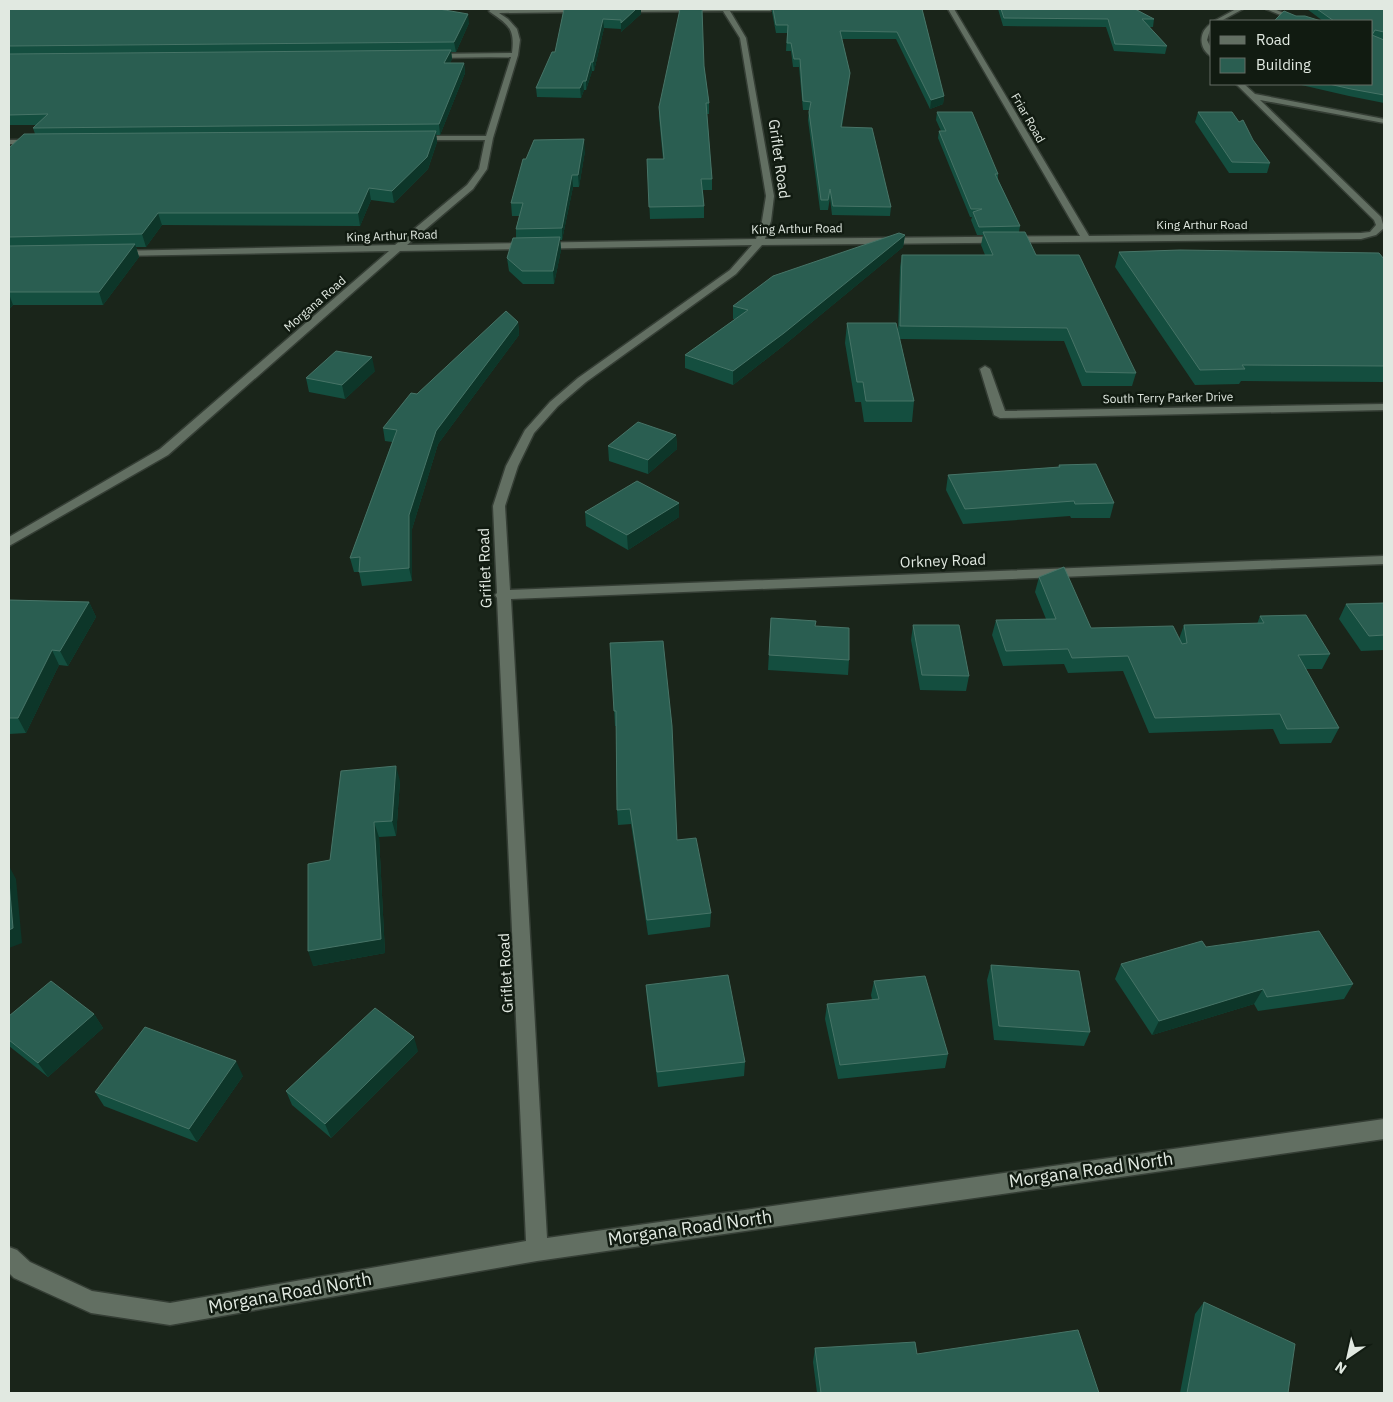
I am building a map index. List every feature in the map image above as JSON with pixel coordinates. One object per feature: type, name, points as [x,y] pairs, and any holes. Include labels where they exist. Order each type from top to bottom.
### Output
[{"type":"street","name":"Griflet Road","points":[[537,1250],[499,506],[512,466],[529,432],[554,404],[582,380],[732,272],[749,256],[760,242],[768,222],[770,196],[743,38],[725,9]]},
{"type":"street","points":[[618,10],[770,9]]},
{"type":"street","name":"Friar Road","points":[[951,9],[1086,238]]},
{"type":"street","points":[[1219,20],[1240,9]]},
{"type":"street","points":[[1269,9],[1297,20]]},
{"type":"street","points":[[489,10],[589,10]]},
{"type":"street","name":"Morgana Road","points":[[9,542],[164,452],[470,187],[483,169],[489,138],[515,55],[517,40],[515,30],[506,20],[489,10]]},
{"type":"street","points":[[1210,27],[1206,30],[1203,38],[1204,45],[1210,53]]},
{"type":"street","points":[[426,56],[515,55]]},
{"type":"street","name":"King Arthur Road","points":[[108,253],[760,242],[1362,236],[1373,234],[1380,229],[1381,225],[1378,219],[1241,85]]},
{"type":"street","points":[[1253,96],[1384,121]]},
{"type":"street","points":[[411,138],[489,138]]},
{"type":"street","points":[[9,142],[48,142]]},
{"type":"street","name":"South Terry Parker Drive","points":[[985,369],[1000,415],[1384,407]]},
{"type":"street","name":"Orkney Road","points":[[502,594],[1384,560]]},
{"type":"street","name":"Morgana Road North","points":[[9,1258],[22,1270],[91,1302],[170,1314],[537,1250],[1384,1129]]},
{"type":"building","points":[[9,9],[439,9],[468,14],[454,42],[9,46]]},
{"type":"building","points":[[564,9],[636,9],[621,23],[621,20],[603,19],[593,62],[591,62],[586,81],[583,81],[580,88],[536,88],[552,52],[555,52]]},
{"type":"building","points":[[680,9],[702,9],[704,66],[709,103],[706,103],[712,179],[701,179],[704,206],[649,207],[647,159],[664,159],[659,107]]},
{"type":"building","points":[[773,9],[922,9],[944,96],[931,100],[897,32],[840,31],[850,73],[841,127],[872,128],[891,207],[833,206],[830,189],[828,200],[821,200],[809,112],[811,102],[803,101],[800,59],[794,59],[791,43],[787,43],[788,25],[776,25]]},
{"type":"building","points":[[1001,9],[1135,9],[1154,19],[1142,19],[1167,46],[1115,44],[1108,19],[1004,18]]},
{"type":"building","points":[[1317,9],[1384,9],[1384,32],[1375,30],[1373,33],[1373,20],[1333,20]]},
{"type":"building","points":[[1284,11],[1296,16],[1305,16],[1318,20],[1275,20]]},
{"type":"building","points":[[1373,35],[1384,40],[1384,95],[1333,85],[1373,85]]},
{"type":"building","points":[[451,50],[444,63],[464,63],[439,124],[33,128],[48,114],[9,115],[9,54]]},
{"type":"building","points":[[937,112],[972,112],[998,174],[995,174],[1020,226],[979,227],[973,212],[982,209],[971,209],[939,131],[946,131]]},
{"type":"building","points":[[1198,112],[1232,112],[1239,122],[1243,120],[1253,140],[1270,163],[1232,162]]},
{"type":"building","points":[[436,131],[427,157],[392,191],[369,188],[358,213],[158,213],[142,234],[9,237],[9,148],[24,134]]},
{"type":"building","points":[[584,139],[578,175],[572,175],[562,228],[516,229],[523,203],[511,203],[523,159],[526,159],[534,140]]},
{"type":"building","points":[[983,232],[1025,232],[1036,255],[1079,255],[1136,373],[1086,372],[1067,328],[900,326],[902,255],[993,255]]},
{"type":"building","points":[[899,233],[905,235],[784,333],[733,371],[685,355],[748,310],[733,306],[773,276]]},
{"type":"building","points":[[560,237],[553,271],[522,271],[507,258],[513,238]]},
{"type":"building","points":[[135,244],[99,292],[9,292],[9,246]]},
{"type":"building","points":[[1180,250],[1379,253],[1384,259],[1384,366],[1242,365],[1245,369],[1200,370],[1119,252]]},
{"type":"building","points":[[506,311],[518,322],[436,431],[409,515],[409,568],[359,572],[360,557],[350,558],[397,430],[383,428],[411,393],[417,394]]},
{"type":"building","points":[[847,323],[896,323],[914,401],[866,401],[863,382],[857,382]]},
{"type":"building","points":[[336,351],[372,357],[342,385],[306,378]]},
{"type":"building","points":[[638,422],[676,435],[648,460],[608,446]]},
{"type":"building","points":[[1096,464],[1114,503],[1075,504],[1074,501],[965,509],[948,475],[1060,467],[1059,465]]},
{"type":"building","points":[[637,481],[679,503],[627,535],[585,512]]},
{"type":"building","points":[[1064,567],[1091,628],[1173,626],[1182,644],[1187,643],[1184,625],[1264,623],[1260,616],[1306,615],[1330,654],[1298,655],[1339,728],[1287,729],[1280,714],[1155,718],[1128,656],[1072,658],[1068,649],[1006,651],[996,620],[1056,619],[1039,577]]},
{"type":"building","points":[[9,600],[89,602],[60,651],[52,650],[18,718],[9,718]]},
{"type":"building","points":[[1384,603],[1384,635],[1369,636],[1346,604]]},
{"type":"building","points":[[771,618],[816,621],[815,626],[849,628],[849,660],[769,655]]},
{"type":"building","points":[[913,625],[959,625],[969,676],[922,675]]},
{"type":"building","points":[[663,641],[672,726],[677,840],[696,838],[711,913],[647,920],[630,809],[617,810],[616,711],[614,711],[610,643]]},
{"type":"building","points":[[396,766],[392,821],[374,822],[381,939],[308,951],[308,864],[330,860],[341,771]]},
{"type":"building","points":[[9,882],[13,928],[9,930]]},
{"type":"building","points":[[1319,931],[1353,984],[1267,997],[1263,989],[1159,1021],[1121,964],[1202,941],[1206,947]]},
{"type":"building","points":[[991,965],[1079,971],[1090,1032],[999,1026]]},
{"type":"building","points":[[728,975],[745,1062],[657,1072],[646,985]]},
{"type":"building","points":[[925,976],[948,1054],[840,1065],[827,1004],[879,999],[874,981]]},
{"type":"building","points":[[51,981],[94,1014],[38,1063],[9,1040],[9,1016]]},
{"type":"building","points":[[375,1008],[414,1037],[325,1124],[286,1091]]},
{"type":"building","points":[[145,1027],[236,1061],[189,1129],[95,1092]]},
{"type":"building","points":[[1204,1302],[1295,1344],[1288,1393],[1187,1393]]},
{"type":"building","points":[[1078,1330],[1099,1393],[821,1393],[815,1348],[915,1342],[917,1354]]}]
